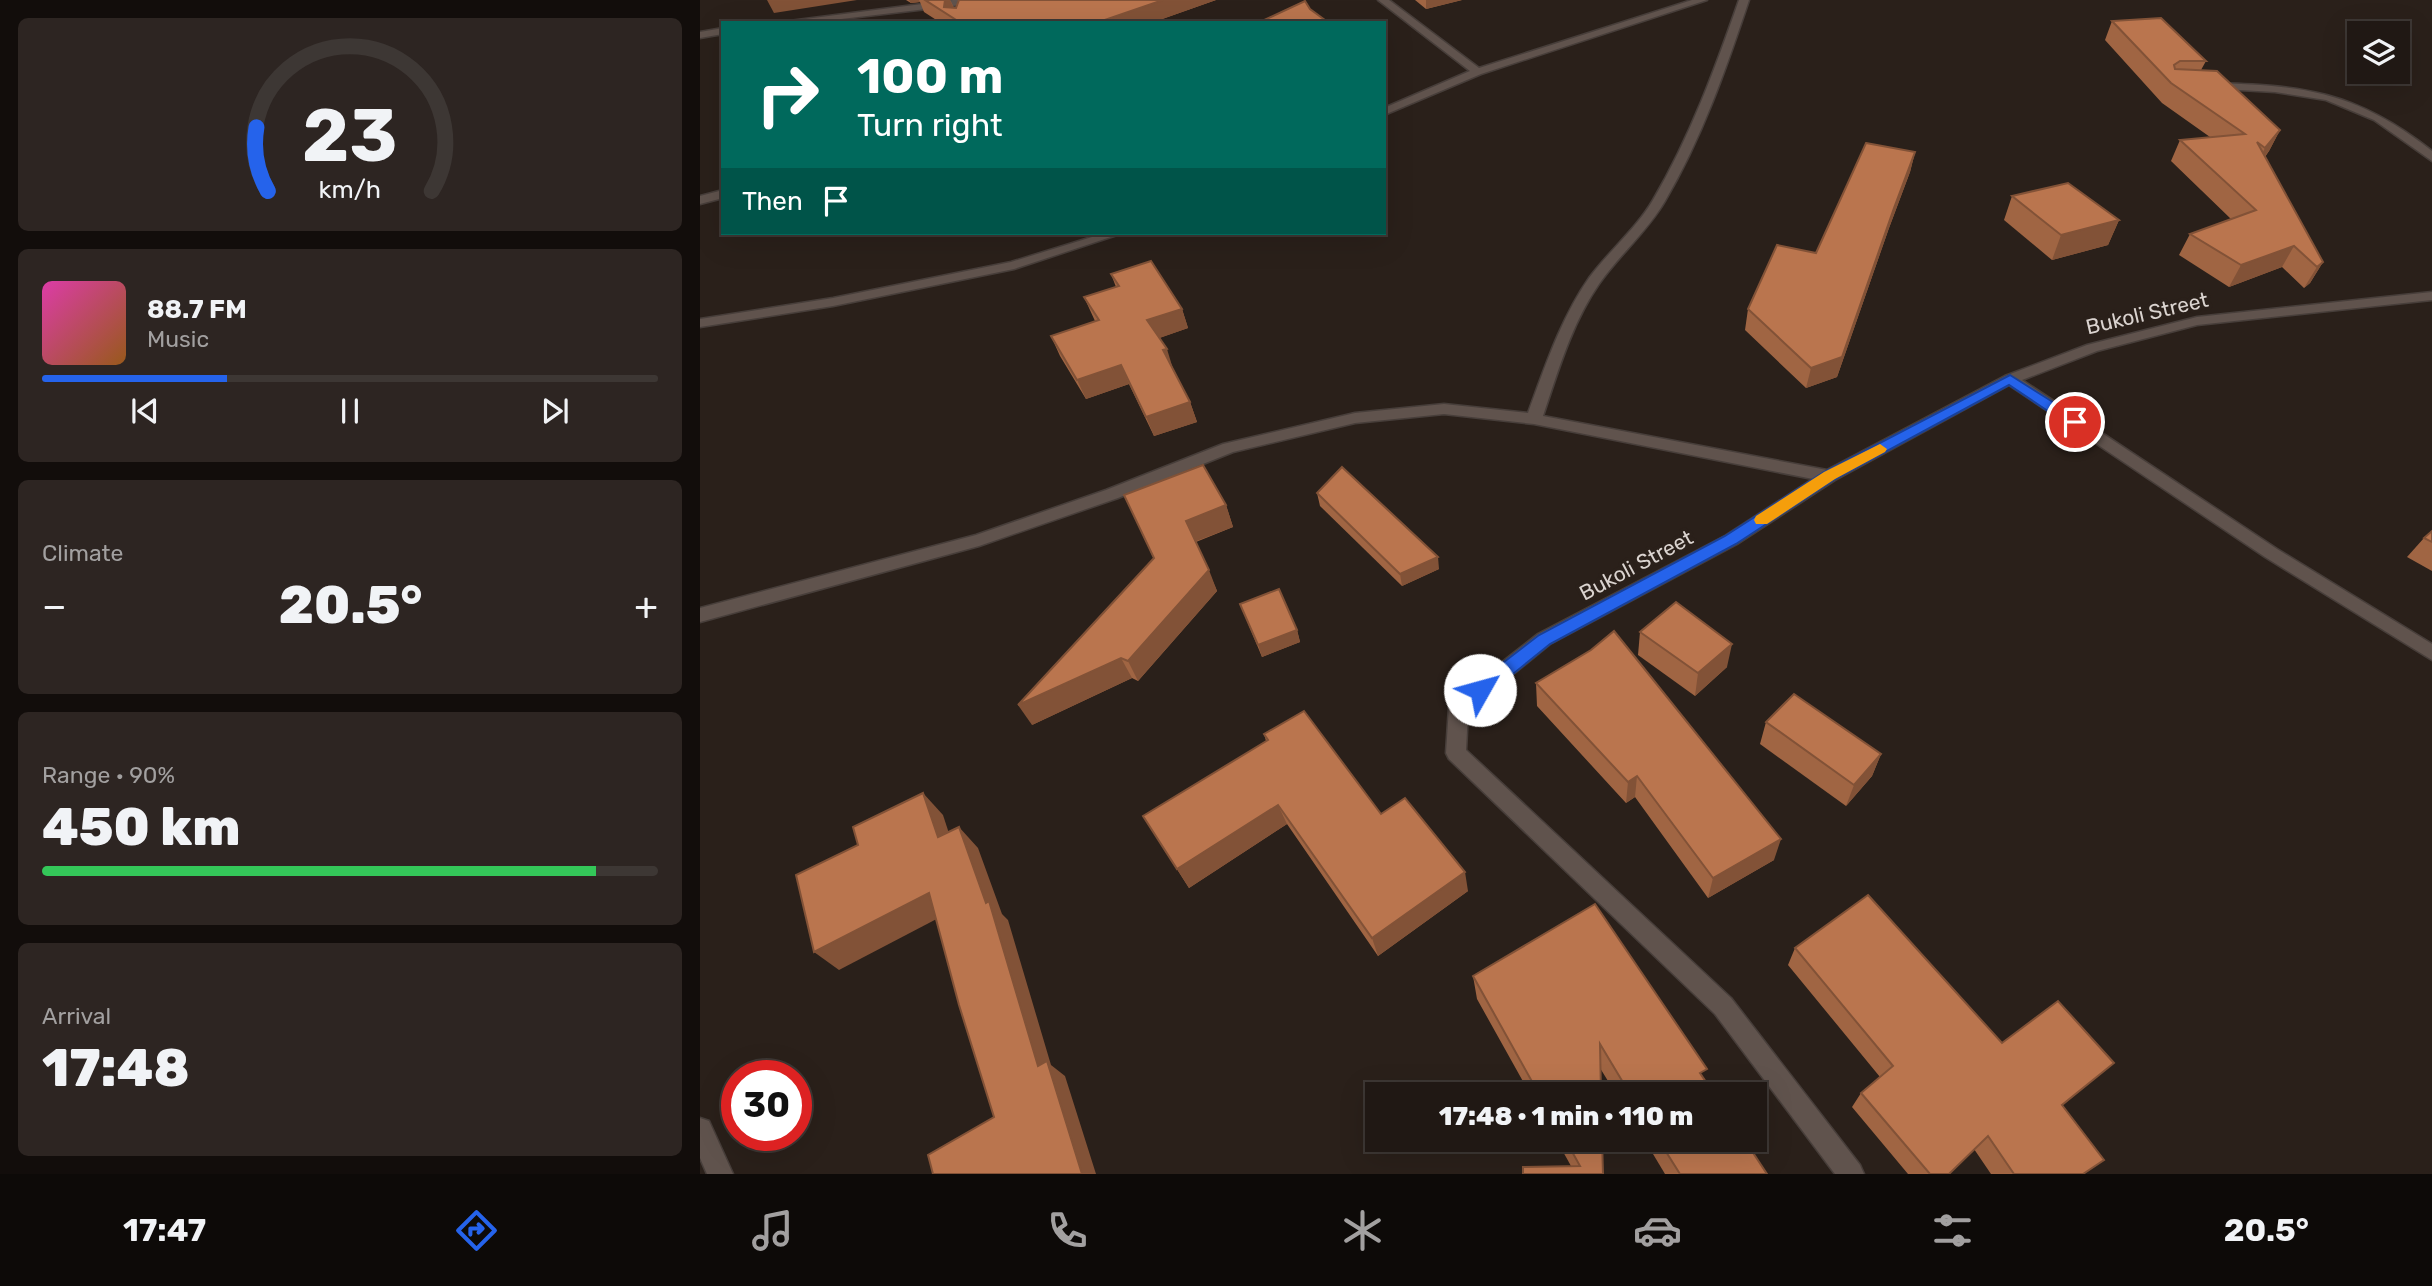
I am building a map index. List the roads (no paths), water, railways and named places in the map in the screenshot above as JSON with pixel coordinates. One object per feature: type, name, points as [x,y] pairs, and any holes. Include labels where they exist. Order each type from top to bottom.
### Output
[{"type":"street","points":[[802,21],[961,7],[978,0]]},
{"type":"street","points":[[1383,0],[1477,72]]},
{"type":"street","points":[[1387,108],[1477,72],[1702,0]]},
{"type":"street","points":[[1534,419],[1560,346],[1589,289],[1632,239],[1658,202],[1724,62],[1744,0]]},
{"type":"street","points":[[700,35],[721,31]]},
{"type":"street","points":[[2198,86],[2260,87],[2314,92],[2349,102],[2405,134],[2432,157]]},
{"type":"street","points":[[700,200],[721,195]]},
{"type":"street","points":[[700,323],[833,302],[1014,265],[1111,235]]},
{"type":"street","name":"Bukoli Street","points":[[1850,1174],[1723,1006],[1456,753],[1459,707],[1544,639],[1731,540],[1829,476],[2010,379],[2092,348],[2197,321],[2432,296]]},
{"type":"street","points":[[2010,379],[2271,553],[2432,653]]},
{"type":"street","points":[[700,615],[979,540],[1112,494],[1229,448],[1355,418],[1444,409],[1534,419],[1829,476]]},
{"type":"street","points":[[700,1130],[720,1174]]}]
